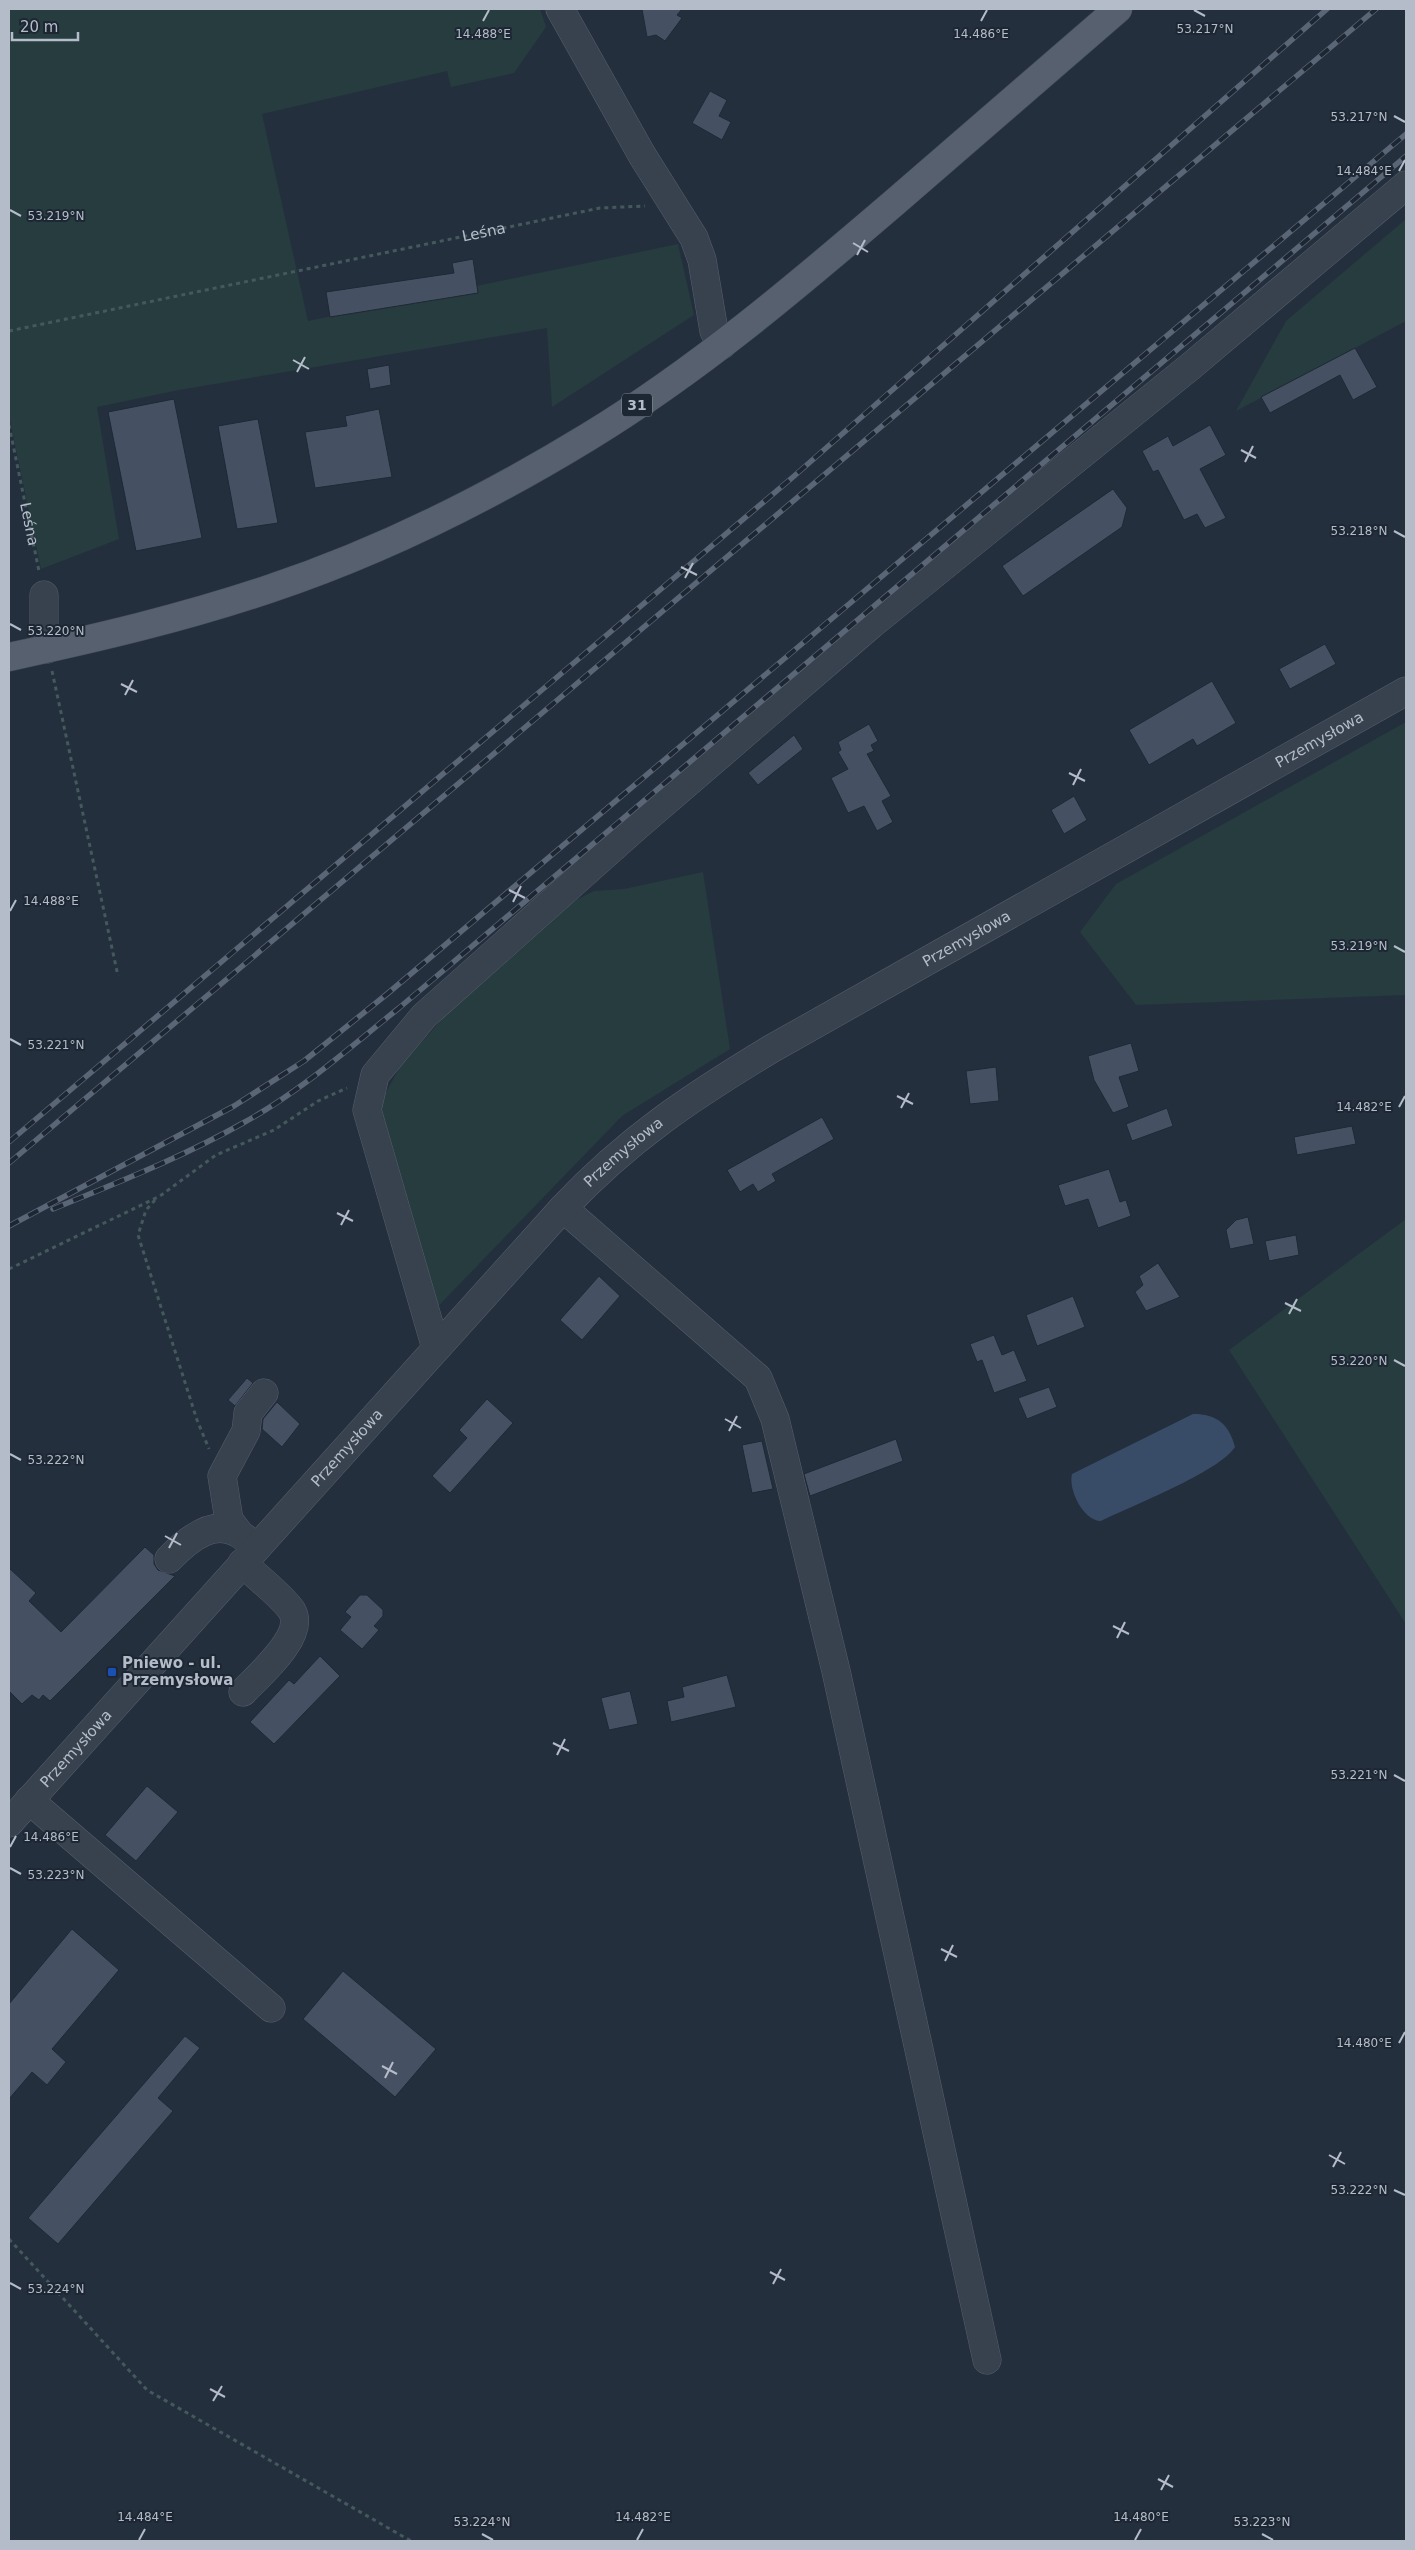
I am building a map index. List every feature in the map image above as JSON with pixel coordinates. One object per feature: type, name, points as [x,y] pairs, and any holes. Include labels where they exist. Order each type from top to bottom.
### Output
[{"type":"main road","name":"31","points":[[9,657],[120,633],[271,588],[382,545],[512,481],[649,398],[722,345],[808,277],[1118,9]]},
{"type":"street","points":[[560,9],[642,155],[694,238],[700,254],[714,331],[722,345]]},
{"type":"street","points":[[436,1348],[367,1110],[375,1075],[424,1016],[650,815],[872,624],[1191,366],[1406,185]]},
{"type":"street","points":[[44,595],[44,625],[48,649]]},
{"type":"street","name":"Przemysłowa","points":[[9,1823],[246,1548],[436,1348],[563,1208],[622,1150],[665,1116],[715,1083],[1406,691]]},
{"type":"street","points":[[563,1208],[758,1378],[775,1419],[836,1671],[986,2360]]},
{"type":"street","points":[[242,1692],[287,1644],[293,1633],[294,1622],[291,1609],[246,1548],[229,1520],[222,1482],[225,1468],[246,1431],[248,1413],[264,1393]]},
{"type":"street","points":[[169,1560],[190,1539],[202,1531],[217,1528],[246,1548]]},
{"type":"street","points":[[30,1800],[271,2008]]},
{"type":"path","name":"Leśna","points":[[9,331],[600,208],[673,204]]},
{"type":"path","name":"Leśna","points":[[9,425],[44,595]]},
{"type":"path","points":[[48,649],[118,976]]},
{"type":"path","points":[[222,1482],[197,1420],[138,1235],[146,1210],[160,1196],[216,1155],[274,1130],[318,1101],[375,1075]]},
{"type":"path","points":[[9,1270],[160,1196]]},
{"type":"path","points":[[9,2238],[147,2390],[411,2541]]},
{"type":"green space","points":[[9,9],[540,9],[546,27],[514,73],[451,87],[447,71],[262,114],[308,321],[678,244],[694,315],[552,407],[547,328],[179,390],[97,407],[119,539],[41,569],[9,416]]},
{"type":"green space","points":[[1406,219],[1406,321],[1236,411],[1286,321]]},
{"type":"green space","points":[[1406,722],[1406,995],[1136,1005],[1080,932],[1116,884]]},
{"type":"green space","points":[[703,872],[730,1049],[622,1116],[419,1326],[356,1104],[384,1096],[401,1065],[453,1007],[572,902],[594,891],[624,889]]},
{"type":"green space","points":[[1406,1219],[1406,1624],[1229,1350]]},
{"type":"water","points":[[1193,1414],[1215,1418],[1225,1426],[1235,1447],[1226,1457],[1212,1467],[1173,1488],[1101,1521],[1094,1520],[1088,1516],[1078,1503],[1072,1488],[1072,1474]]},
{"type":"building","points":[[642,9],[682,9],[677,15],[682,18],[665,41],[656,35],[647,37]]},
{"type":"building","points":[[710,91],[727,100],[719,116],[731,122],[722,140],[692,123]]},
{"type":"building","points":[[473,259],[478,293],[330,317],[326,292],[454,273],[452,263]]},
{"type":"building","points":[[1355,348],[1377,387],[1353,400],[1340,375],[1270,413],[1261,397]]},
{"type":"building","points":[[389,365],[391,385],[370,389],[367,369]]},
{"type":"building","points":[[174,399],[202,538],[136,551],[108,412]]},
{"type":"building","points":[[379,409],[392,477],[315,488],[305,432],[347,426],[345,416]]},
{"type":"building","points":[[258,419],[278,523],[237,529],[218,426]]},
{"type":"building","points":[[1210,425],[1226,455],[1200,469],[1226,518],[1205,528],[1197,514],[1184,520],[1158,470],[1153,472],[1142,451],[1168,436],[1173,446]]},
{"type":"building","points":[[1113,489],[1127,508],[1122,527],[1023,596],[1002,566]]},
{"type":"building","points":[[1325,644],[1336,664],[1290,689],[1279,669]]},
{"type":"building","points":[[1212,681],[1236,723],[1197,746],[1193,739],[1149,765],[1129,730]]},
{"type":"building","points":[[869,724],[878,741],[871,745],[874,751],[867,754],[891,796],[882,801],[893,822],[877,831],[864,806],[848,813],[831,778],[848,769],[838,752],[841,750],[838,742]]},
{"type":"building","points":[[794,735],[803,749],[758,785],[748,773]]},
{"type":"building","points":[[1074,796],[1087,820],[1064,834],[1051,810]]},
{"type":"building","points":[[1131,1043],[1139,1071],[1119,1077],[1129,1107],[1113,1113],[1094,1080],[1088,1056]]},
{"type":"building","points":[[996,1067],[999,1101],[970,1104],[966,1071]]},
{"type":"building","points":[[1167,1108],[1173,1126],[1132,1141],[1126,1124]]},
{"type":"building","points":[[822,1117],[834,1139],[772,1174],[776,1181],[758,1192],[753,1184],[740,1192],[727,1170]]},
{"type":"building","points":[[1352,1126],[1356,1144],[1297,1155],[1294,1137]]},
{"type":"building","points":[[1109,1169],[1120,1202],[1126,1200],[1131,1216],[1098,1228],[1088,1199],[1065,1206],[1058,1185]]},
{"type":"building","points":[[1248,1217],[1254,1244],[1230,1249],[1226,1230],[1236,1220]]},
{"type":"building","points":[[1296,1235],[1299,1255],[1269,1261],[1265,1241]]},
{"type":"building","points":[[1158,1263],[1180,1297],[1146,1311],[1135,1292],[1143,1285],[1139,1276]]},
{"type":"building","points":[[599,1276],[620,1296],[582,1340],[560,1320]]},
{"type":"building","points":[[1073,1296],[1085,1327],[1037,1346],[1026,1315]]},
{"type":"building","points":[[994,1335],[1002,1355],[1014,1350],[1027,1381],[994,1393],[982,1360],[977,1362],[970,1344]]},
{"type":"building","points":[[247,1378],[253,1383],[235,1406],[228,1400]]},
{"type":"building","points":[[1049,1387],[1057,1407],[1027,1419],[1018,1398]]},
{"type":"building","points":[[487,1399],[513,1423],[450,1493],[432,1476],[467,1438],[459,1430]]},
{"type":"building","points":[[277,1402],[300,1424],[282,1447],[262,1429],[263,1419]]},
{"type":"building","points":[[896,1439],[903,1461],[810,1496],[804,1474]]},
{"type":"building","points":[[762,1441],[773,1489],[752,1493],[742,1445]]},
{"type":"building","points":[[145,1547],[154,1555],[154,1564],[158,1570],[175,1576],[50,1701],[43,1695],[39,1700],[32,1695],[22,1704],[9,1691],[9,1568],[36,1593],[29,1601],[61,1632]]},
{"type":"building","points":[[360,1595],[367,1595],[383,1610],[383,1616],[374,1626],[379,1630],[362,1649],[340,1630],[351,1617],[345,1612]]},
{"type":"building","points":[[320,1656],[340,1676],[274,1744],[250,1722],[289,1680],[294,1684]]},
{"type":"building","points":[[727,1675],[736,1707],[671,1722],[667,1701],[684,1697],[682,1687]]},
{"type":"building","points":[[630,1691],[638,1724],[609,1730],[601,1698]]},
{"type":"building","points":[[147,1786],[178,1812],[136,1861],[105,1835]]},
{"type":"building","points":[[72,1929],[119,1970],[52,2049],[66,2062],[47,2085],[32,2072],[9,2099],[9,2004]]},
{"type":"building","points":[[343,1971],[436,2049],[395,2097],[303,2019]]},
{"type":"building","points":[[185,2036],[200,2048],[158,2098],[173,2111],[58,2244],[28,2218]]},
{"type":"railway","points":[[9,1142],[793,477],[1327,9]]},
{"type":"railway","points":[[9,1163],[1376,9]]},
{"type":"railway","points":[[9,1226],[234,1106],[304,1061],[387,994],[1406,134]]},
{"type":"railway","points":[[53,1209],[197,1147],[264,1111],[324,1069],[399,1008],[1406,156]]},
{"type":"place","name":"Pniewo - ul. Przemysłowa","points":[[112,1672]]}]
